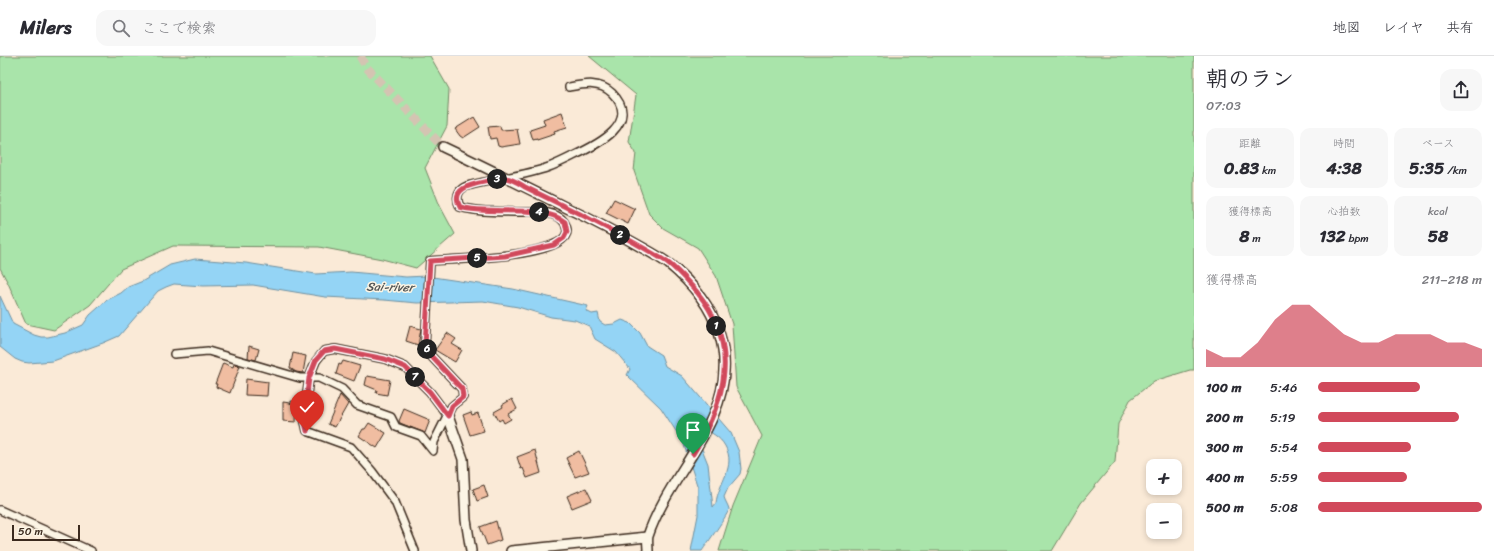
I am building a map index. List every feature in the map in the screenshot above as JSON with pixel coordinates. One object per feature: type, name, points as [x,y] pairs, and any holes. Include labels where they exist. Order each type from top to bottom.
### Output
[{"type":"street","points":[[174,354],[208,352],[300,378],[319,378],[342,389],[357,405],[391,417],[396,427],[421,436],[433,451],[434,442],[452,406],[463,397],[462,389],[431,356],[425,345],[428,272],[430,261],[505,256],[554,245],[564,238],[567,232],[565,222],[551,214],[536,212],[474,211],[460,207],[458,203],[458,195],[462,189],[476,184],[548,168],[606,138],[618,126],[622,117],[622,107],[617,98],[608,88],[595,84],[569,87]]},
{"type":"street","points":[[444,147],[625,237],[668,263],[688,282],[706,304],[718,330],[725,354],[723,385],[714,414],[702,439],[665,500],[647,537],[648,551]]},
{"type":"street","points":[[415,551],[395,502],[351,446],[307,431],[304,417],[309,378],[316,360],[324,351],[335,349],[385,359],[405,367],[430,392],[448,416],[463,459],[466,520],[471,551]]},
{"type":"street","points":[[0,510],[91,551]]},
{"type":"street","points":[[511,551],[647,537]]},
{"type":"green space","points":[[0,56],[430,56],[449,89],[447,126],[425,168],[440,206],[455,234],[416,268],[382,259],[319,247],[173,246],[121,269],[90,305],[54,330],[26,324],[0,268]]},
{"type":"green space","points":[[589,56],[1194,56],[1194,370],[1154,381],[1130,400],[1118,424],[1115,462],[1081,503],[1052,551],[719,551],[733,506],[762,436],[736,387],[732,324],[716,276],[698,248],[663,228],[649,214],[634,171],[636,153],[629,142],[636,95]]},
{"type":"water","name":"Sai-river","points":[[195,259],[246,263],[316,274],[351,272],[406,277],[426,276],[513,289],[588,306],[586,311],[592,314],[598,313],[600,322],[605,325],[614,324],[622,320],[630,323],[640,333],[647,346],[661,355],[665,366],[682,376],[731,433],[739,452],[741,469],[740,474],[728,488],[724,497],[729,509],[728,512],[702,551],[691,551],[698,515],[698,488],[683,442],[661,408],[627,375],[630,369],[616,352],[595,339],[589,326],[575,320],[551,317],[518,307],[483,301],[417,303],[325,297],[253,285],[203,286],[174,284],[158,291],[119,336],[103,343],[53,361],[29,363],[15,359],[0,347],[0,296],[13,324],[34,335],[48,337],[65,333],[83,325],[90,315],[107,300],[170,265]],"holes":[[[701,428],[721,440],[725,446],[729,461],[726,475],[717,496],[716,503],[713,507],[708,464],[694,434],[696,430]]]},
{"type":"building","points":[[562,112],[567,127],[554,131],[555,134],[533,140],[530,130],[545,125],[543,119]]},
{"type":"building","points":[[474,117],[480,127],[463,138],[455,129]]},
{"type":"building","points":[[500,126],[501,130],[517,129],[520,144],[501,147],[498,146],[496,138],[490,139],[488,127]]},
{"type":"building","points":[[614,199],[635,209],[628,224],[606,213]]},
{"type":"building","points":[[410,326],[421,329],[418,345],[406,341]]},
{"type":"building","points":[[447,333],[456,339],[452,344],[462,350],[455,362],[435,350]]},
{"type":"building","points":[[249,346],[259,349],[256,360],[248,358]]},
{"type":"building","points":[[293,353],[306,356],[303,373],[296,372],[290,368]]},
{"type":"building","points":[[343,361],[360,366],[354,381],[336,374],[339,364],[341,365]]},
{"type":"building","points":[[223,363],[233,367],[234,364],[240,366],[230,393],[216,387],[217,384],[215,384]]},
{"type":"building","points":[[367,376],[390,380],[387,395],[376,393],[377,390],[365,385]]},
{"type":"building","points":[[246,379],[268,382],[267,396],[245,395]]},
{"type":"building","points":[[340,395],[348,404],[335,427],[328,424]]},
{"type":"building","points":[[512,399],[517,409],[508,414],[511,419],[504,423],[502,419],[499,421],[494,412],[503,407],[502,405]]},
{"type":"building","points":[[291,401],[297,402],[296,422],[283,421],[283,402],[291,404]]},
{"type":"building","points":[[404,409],[430,420],[425,433],[400,423],[399,421]]},
{"type":"building","points":[[471,412],[472,415],[478,413],[484,431],[470,435],[463,415]]},
{"type":"building","points":[[369,423],[386,433],[377,448],[359,436]]},
{"type":"building","points":[[535,450],[541,473],[527,478],[523,468],[521,469],[517,457]]},
{"type":"building","points":[[579,451],[589,472],[575,477],[566,458]]},
{"type":"building","points":[[484,485],[488,497],[477,501],[473,489]]},
{"type":"building","points":[[586,488],[592,500],[572,508],[567,496]]},
{"type":"building","points":[[496,521],[501,540],[487,545],[480,527]]},
{"type":"tunnel","points":[[360,56],[367,68],[443,147]]},
{"type":"route","points":[[307,431],[304,417],[309,378],[316,360],[324,351],[335,349],[356,353],[385,359],[405,367],[430,392],[448,416],[452,406],[463,397],[462,389],[431,356],[425,345],[428,272],[430,261],[505,256],[554,245],[564,238],[567,232],[565,222],[558,216],[551,214],[536,212],[474,211],[460,207],[458,203],[458,195],[462,189],[476,184],[506,178],[625,237],[668,263],[688,282],[706,304],[718,330],[725,354],[723,385],[714,414],[693,454]]}]
